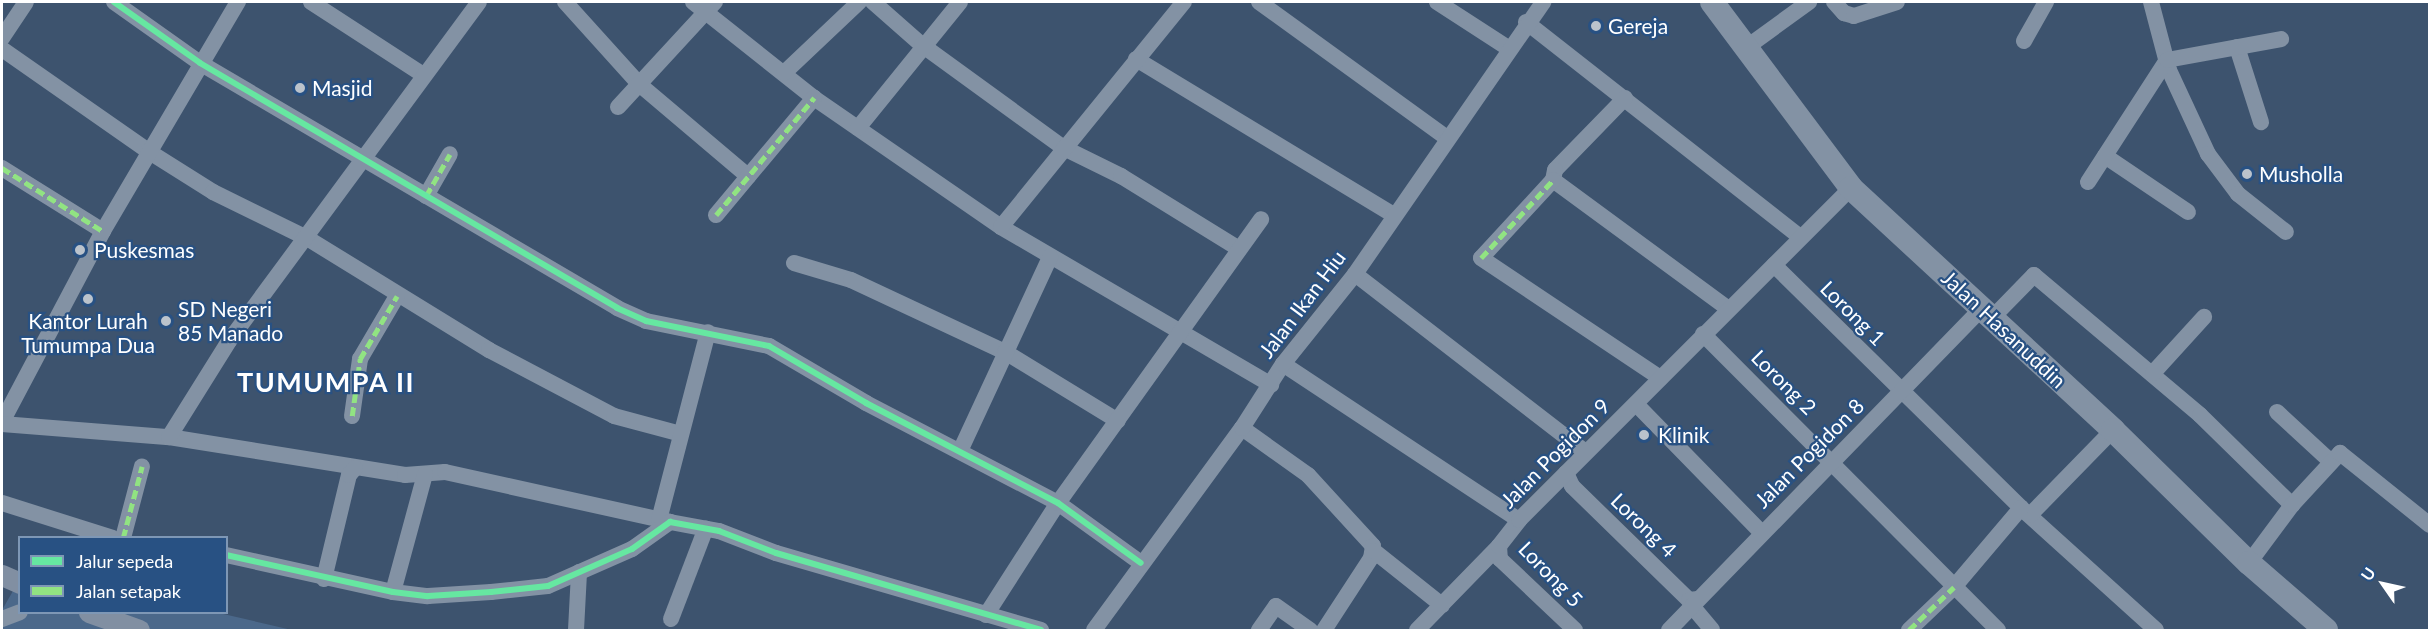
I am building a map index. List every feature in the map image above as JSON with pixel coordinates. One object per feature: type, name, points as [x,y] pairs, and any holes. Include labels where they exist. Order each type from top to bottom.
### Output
[{"type":"highway","name":"Jalan Hasanuddin","points":[[1712,2],[1851,188],[2113,430],[2249,563],[2326,630]]},
{"type":"main road","points":[[2,575],[18,582]]},
{"type":"main road","points":[[95,614],[139,630]]},
{"type":"street","points":[[2,38],[26,2]]},
{"type":"street","points":[[114,2],[200,63],[626,312],[646,321],[769,346],[866,403],[961,449],[1058,503],[1141,563]]},
{"type":"street","points":[[238,2],[102,231],[2,423],[169,436],[355,468],[425,474],[445,472],[481,477],[664,521],[706,528],[776,553],[1041,630]]},
{"type":"street","points":[[311,2],[422,74]]},
{"type":"street","points":[[169,436],[228,341],[307,238],[422,74],[479,2]]},
{"type":"street","points":[[565,2],[639,84],[748,176]]},
{"type":"street","points":[[693,2],[710,7],[814,98],[1001,227],[1271,385]]},
{"type":"street","points":[[784,73],[860,2]]},
{"type":"street","points":[[873,2],[922,45],[1064,148],[1121,176],[1239,249]]},
{"type":"street","points":[[858,128],[922,45],[960,2]]},
{"type":"street","points":[[1001,227],[1184,2]]},
{"type":"street","points":[[1259,2],[1447,138]]},
{"type":"street","points":[[1437,2],[1462,16],[1508,48]]},
{"type":"street","points":[[1452,2],[1462,16]]},
{"type":"street","name":"Jalan Ikan Hiu","points":[[1094,630],[1141,563],[1242,429],[1283,364],[1354,274],[1508,48],[1542,2]]},
{"type":"street","points":[[1747,47],[1809,2]]},
{"type":"street","points":[[1834,2],[1844,13],[1854,16],[1897,2]]},
{"type":"street","points":[[2024,41],[2046,2]]},
{"type":"street","points":[[2151,2],[2167,60],[2208,154],[2238,194],[2286,232]]},
{"type":"street","points":[[618,107],[710,7]]},
{"type":"street","points":[[1526,22],[1800,237]]},
{"type":"street","points":[[2088,182],[2167,60],[2281,39]]},
{"type":"street","points":[[2237,47],[2261,122]]},
{"type":"street","points":[[2,49],[148,151],[213,192],[307,238],[397,296],[614,416],[681,434]]},
{"type":"street","points":[[1136,59],[1261,138],[1394,215]]},
{"type":"street","points":[[716,215],[814,98]]},
{"type":"street","points":[[1625,98],[1555,170],[1553,180],[1481,258],[1660,378]]},
{"type":"street","points":[[426,196],[450,154]]},
{"type":"street","points":[[2105,156],[2188,213]]},
{"type":"street","points":[[2,168],[102,231]]},
{"type":"street","points":[[1553,180],[1727,308]]},
{"type":"street","name":"Jalan Pogidon 9","points":[[1426,627],[1442,605],[1499,546],[1519,520],[1636,404],[1727,308],[1851,188]]},
{"type":"street","points":[[986,615],[1058,503],[1262,219]]},
{"type":"street","points":[[961,449],[1050,257]]},
{"type":"street","points":[[795,263],[851,279],[1005,352],[1118,421]]},
{"type":"street","name":"Lorong 1","points":[[1774,265],[1900,392],[2026,512],[2156,630]]},
{"type":"street","points":[[1354,274],[1585,453]]},
{"type":"street","name":"Jalan Pogidon 8","points":[[1669,630],[1900,392],[1987,313],[2034,275],[2153,373]]},
{"type":"street","points":[[352,416],[360,359],[397,296]]},
{"type":"street","points":[[2204,317],[2153,373],[2292,505]]},
{"type":"street","points":[[228,555],[324,579],[428,596],[536,588],[579,572],[645,542],[664,521],[681,434],[708,332]]},
{"type":"street","name":"Lorong 2","points":[[1703,334],[1998,630]]},
{"type":"street","points":[[1283,364],[1519,520]]},
{"type":"street","points":[[1636,404],[1762,533]]},
{"type":"street","points":[[2277,412],[2329,460]]},
{"type":"street","points":[[1242,429],[1308,475],[1362,531],[1374,551],[1442,605]]},
{"type":"street","points":[[1909,630],[2026,512],[2113,430]]},
{"type":"street","points":[[2249,563],[2292,505],[2337,453],[2343,454],[2430,525]]},
{"type":"street","points":[[123,536],[142,466]]},
{"type":"street","points":[[324,579],[349,475],[355,468]]},
{"type":"street","name":"Lorong 4","points":[[1566,473],[1572,486],[1689,600],[1695,603]]},
{"type":"street","points":[[393,592],[425,474]]},
{"type":"street","points":[[2,503],[110,536]]},
{"type":"street","points":[[671,619],[706,528]]},
{"type":"street","name":"Lorong 5","points":[[1499,546],[1500,559],[1575,630]]},
{"type":"street","points":[[1324,630],[1374,551]]},
{"type":"street","points":[[576,630],[579,572]]},
{"type":"street","points":[[1695,603],[1712,630]]},
{"type":"street","points":[[1259,630],[1276,606],[1310,630]]},
{"type":"street","points":[[2,619],[18,613]]},
{"type":"water","points":[[17,584],[18,614],[223,614],[292,630],[2,630],[2,610]]},
{"type":"marked path","points":[[716,215],[814,98]]},
{"type":"marked path","points":[[426,196],[450,154]]},
{"type":"marked path","points":[[2,168],[103,231]]},
{"type":"marked path","points":[[1481,258],[1553,180]]},
{"type":"marked path","points":[[352,416],[360,359],[397,296]]},
{"type":"marked path","points":[[124,536],[142,466]]},
{"type":"marked path","points":[[1909,630],[1954,587]]},
{"type":"cycle path","points":[[114,2],[200,63],[617,308],[646,321],[769,346],[866,403],[1058,503],[1141,563]]},
{"type":"cycle path","points":[[228,555],[393,592],[428,596],[491,592],[548,586],[632,549],[670,522],[719,531],[776,553],[1041,630]]},
{"type":"place","name":"Gereja","points":[[1596,26]]},
{"type":"place","name":"Masjid","points":[[300,88]]},
{"type":"place","name":"Musholla","points":[[2247,174]]},
{"type":"place","name":"Puskesmas","points":[[80,250]]},
{"type":"place","name":"Kantor Lurah Tumumpa Dua","points":[[88,299]]},
{"type":"place","name":"SD Negeri 85 Manado","points":[[166,321]]},
{"type":"place","name":"Klinik","points":[[1644,435]]},
{"type":"district","name":"TUMUMPA II","points":[[326,382]]}]
